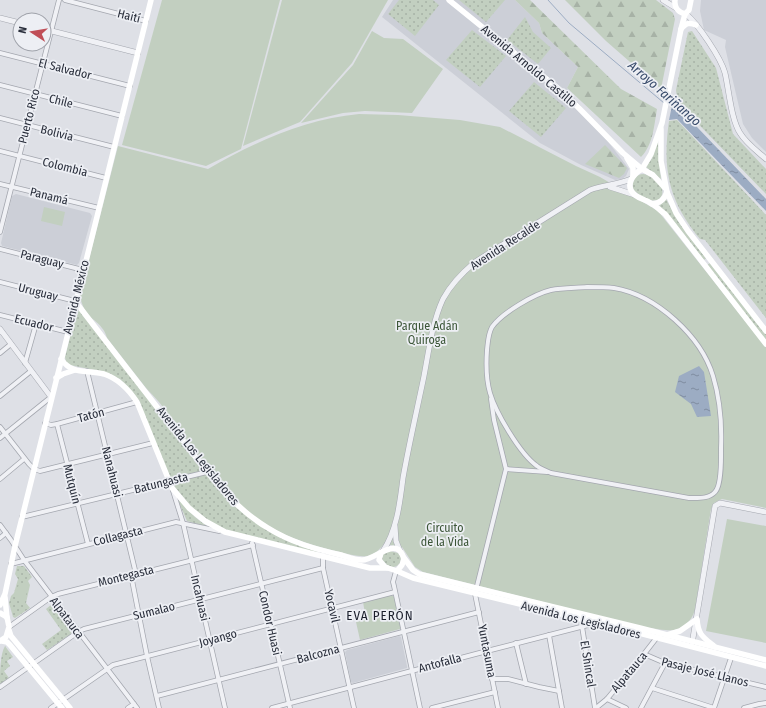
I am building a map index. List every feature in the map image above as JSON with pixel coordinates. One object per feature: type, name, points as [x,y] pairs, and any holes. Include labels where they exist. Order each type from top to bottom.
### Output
[{"type":"main road","name":"Avenida México","points":[[0,605],[151,0]]},
{"type":"main road","name":"Avenida Arnoldo Castillo","points":[[449,0],[566,95],[623,153],[642,169]]},
{"type":"main road","points":[[675,0],[681,29]]},
{"type":"main road","points":[[690,1],[689,10],[686,14],[681,29],[662,123],[651,154],[642,169],[632,177],[630,187],[635,195],[652,204],[664,214],[766,344]]},
{"type":"main road","points":[[677,10],[686,14]]},
{"type":"main road","points":[[681,29],[690,22],[696,25]]},
{"type":"main road","points":[[652,204],[660,202],[666,196],[661,161],[662,123]]},
{"type":"main road","name":"Avenida Arnoldo Castillo","points":[[623,153],[633,168],[632,177]]},
{"type":"main road","points":[[642,169],[653,174],[666,190],[676,212],[688,232],[766,331]]},
{"type":"main road","name":"Avenida Los Legisladores","points":[[75,301],[208,472],[236,504],[255,520],[282,536],[323,554],[370,568],[387,568]]},
{"type":"main road","points":[[61,359],[68,368],[76,370]]},
{"type":"main road","name":"Avenida Los Legisladores","points":[[56,378],[76,370],[87,371],[103,374],[118,381],[131,392],[137,402],[172,488],[197,516],[213,527],[252,542],[361,560],[368,559],[382,552]]},
{"type":"main road","points":[[392,548],[400,552],[404,557],[404,564],[396,571],[387,568],[380,562],[379,558],[382,552],[392,548]]},
{"type":"main road","name":"Avenida Los Legisladores","points":[[404,557],[413,570],[419,574],[581,620],[658,636],[667,635],[731,658],[766,666]]},
{"type":"main road","name":"Avenida Los Legisladores","points":[[396,571],[413,578],[608,620],[692,645],[717,648],[766,660]]},
{"type":"main road","name":"Avenida México","points":[[3,597],[11,636],[31,665]]},
{"type":"main road","points":[[0,613],[7,619]]},
{"type":"main road","points":[[667,635],[680,631],[697,619]]},
{"type":"main road","points":[[697,619],[700,634],[717,648]]},
{"type":"main road","points":[[1,641],[6,637],[9,628]]},
{"type":"main road","points":[[1,641],[10,644],[31,665],[61,704],[70,708]]},
{"type":"street","name":"Puerto Rico","points":[[52,27],[58,0]]},
{"type":"street","name":"Haití","points":[[65,0],[146,21]]},
{"type":"street","points":[[663,0],[677,10]]},
{"type":"street","points":[[690,1],[696,25]]},
{"type":"street","points":[[686,14],[696,25],[721,63],[735,120],[740,133],[766,160]]},
{"type":"street","points":[[0,18],[12,21]]},
{"type":"street","points":[[52,31],[138,53]]},
{"type":"street","name":"Puerto Rico","points":[[0,232],[2,217],[12,187],[46,52]]},
{"type":"street","name":"El Salvador","points":[[0,53],[130,86]]},
{"type":"street","name":"Chile","points":[[0,85],[122,116]]},
{"type":"street","name":"Bolivia","points":[[0,118],[114,147]]},
{"type":"street","name":"Colombia","points":[[0,151],[106,178]]},
{"type":"street","name":"Avenida Recalde","points":[[382,552],[387,544],[401,498],[408,450],[435,324],[439,310],[451,285],[475,262],[590,190],[624,182],[632,177]]},
{"type":"street","name":"Panamá","points":[[0,184],[98,208]]},
{"type":"street","points":[[607,186],[635,195]]},
{"type":"street","name":"Paraguay","points":[[0,249],[83,270]]},
{"type":"street","name":"Uruguay","points":[[0,282],[75,301]]},
{"type":"street","points":[[476,591],[506,469],[494,420],[489,391],[486,358],[489,332],[492,326],[498,320],[537,295],[552,290],[587,287],[614,288],[626,291],[668,314],[695,340],[713,375],[719,402],[722,435],[721,466],[718,489],[711,496],[704,498],[689,498],[551,473],[506,469]]},
{"type":"street","name":"Ecuador","points":[[0,314],[68,332]]},
{"type":"street","points":[[25,363],[36,324]]},
{"type":"street","points":[[0,329],[52,397],[0,438]]},
{"type":"street","points":[[0,353],[11,344]]},
{"type":"street","points":[[0,396],[31,371]]},
{"type":"street","name":"Nanahuasi","points":[[87,371],[118,494],[136,574]]},
{"type":"street","points":[[489,391],[505,425],[520,448],[538,466],[551,473]]},
{"type":"street","name":"Tatón","points":[[45,423],[51,425],[57,424],[137,402]]},
{"type":"street","name":"Mutquín","points":[[57,424],[88,544]]},
{"type":"street","points":[[0,427],[24,459],[34,469],[42,471],[153,443]]},
{"type":"street","points":[[0,479],[24,459]]},
{"type":"street","name":"Batungasta","points":[[22,517],[208,472]]},
{"type":"street","name":"Incahuasi","points":[[172,488],[183,523],[192,560],[225,708]]},
{"type":"street","points":[[692,645],[714,508],[720,503],[766,512]]},
{"type":"street","name":"Avenida Recalde","points":[[395,521],[395,537],[400,552]]},
{"type":"street","name":"Collagasta","points":[[11,564],[176,522],[225,532]]},
{"type":"street","name":"Alpatauca","points":[[0,526],[51,597],[135,706]]},
{"type":"street","points":[[0,538],[6,533]]},
{"type":"street","name":"Montegasta","points":[[9,628],[51,597],[58,594],[192,560],[252,542]]},
{"type":"street","name":"Condor Huasi","points":[[252,542],[289,706]]},
{"type":"street","name":"Yocavil","points":[[323,554],[323,568],[354,708]]},
{"type":"street","name":"Sumalao","points":[[0,687],[84,629],[323,568]]},
{"type":"street","points":[[396,571],[393,582],[420,708]]},
{"type":"street","points":[[131,575],[159,708]]},
{"type":"street","name":"Yuntasuma","points":[[476,591],[498,708]]},
{"type":"street","name":"Joyango","points":[[51,708],[61,704],[106,668],[113,665],[395,592]]},
{"type":"street","name":"Balcozna","points":[[156,696],[479,612]]},
{"type":"street","name":"El Shincal","points":[[581,620],[596,708]]},
{"type":"street","name":"Antofalla","points":[[272,708],[289,706],[350,687],[608,620]]},
{"type":"street","points":[[549,635],[562,708]]},
{"type":"street","name":"Alpatauca","points":[[596,708],[607,699],[658,636]]},
{"type":"street","points":[[516,643],[526,684]]},
{"type":"street","name":"Pasaje José Llanos","points":[[644,654],[665,663],[766,687]]},
{"type":"street","points":[[652,688],[714,708],[731,658]]},
{"type":"street","points":[[640,708],[665,663]]},
{"type":"street","points":[[492,679],[508,679],[559,691]]},
{"type":"street","points":[[432,708],[495,692]]},
{"type":"street","points":[[607,699],[626,708]]},
{"type":"street","points":[[744,708],[766,703]]},
{"type":"street","points":[[128,708],[135,706]]},
{"type":"shaded area","points":[[393,0],[515,0],[539,23],[542,33],[578,67],[567,88],[629,169],[626,176],[622,179],[615,180],[581,165],[540,143],[382,17]]},
{"type":"shaded area","points":[[701,0],[766,0],[766,152],[752,138],[743,124],[725,47],[726,40],[704,30],[700,11]]},
{"type":"shaded area","points":[[16,194],[90,213],[92,216],[79,263],[77,265],[2,246],[1,243],[12,196]]},
{"type":"shaded area","points":[[399,636],[401,637],[407,668],[353,683],[351,682],[345,652],[347,650]]},
{"type":"green space","points":[[162,0],[280,0],[241,149],[206,166],[122,145]]},
{"type":"green space","points":[[282,0],[388,0],[352,63],[300,122],[243,146]]},
{"type":"green space","points":[[399,0],[433,0],[439,5],[415,36],[388,14]]},
{"type":"green space","points":[[459,0],[505,0],[486,22]]},
{"type":"green space","points":[[515,0],[530,0],[621,89],[657,109],[651,141],[641,157],[567,88],[578,67],[542,33],[539,23]]},
{"type":"green space","points":[[565,0],[656,0],[673,13],[675,19],[661,89],[606,41]]},
{"type":"green space","points":[[525,17],[533,32],[551,48],[538,64],[507,40]]},
{"type":"green space","points":[[472,30],[506,56],[480,87],[446,60]]},
{"type":"green space","points":[[372,31],[384,38],[403,39],[443,69],[412,113],[365,111],[343,113],[301,123],[353,65]]},
{"type":"green space","points":[[692,31],[716,68],[733,134],[766,169],[766,194],[680,105],[676,90],[688,32]]},
{"type":"green space","points":[[534,82],[566,108],[541,137],[509,111]]},
{"type":"green space","name":"Parque Adán Quiroga","points":[[359,114],[398,115],[460,120],[500,127],[600,177],[658,211],[766,347],[766,508],[722,499],[714,503],[711,509],[695,610],[691,619],[684,626],[676,630],[647,628],[423,572],[415,567],[402,547],[384,544],[372,555],[357,556],[305,543],[273,529],[253,516],[232,497],[107,338],[102,328],[86,312],[81,302],[80,295],[118,146],[208,169],[262,141],[300,126]]},
{"type":"green space","points":[[677,120],[766,215],[766,318],[705,240],[700,239],[689,225],[675,198],[670,184],[668,170],[667,139],[669,121]]},
{"type":"green space","points":[[658,139],[661,179],[646,167],[652,158]]},
{"type":"green space","points":[[605,145],[627,168],[624,174],[619,178],[585,164]]},
{"type":"green space","points":[[644,174],[653,178],[660,185],[662,193],[658,200],[644,198],[633,189],[635,178],[638,175]]},
{"type":"green space","points":[[666,199],[678,221],[706,258],[704,260],[659,206]]},
{"type":"green space","points":[[44,207],[65,212],[62,226],[41,221]]},
{"type":"green space","points":[[710,263],[766,334],[766,341],[707,265]]},
{"type":"green space","points":[[78,310],[226,498],[265,529],[279,537],[318,553],[227,530],[206,520],[191,507],[175,487],[170,478],[133,392],[120,379],[94,370],[70,365],[66,362],[65,357]]},
{"type":"green space","points":[[177,498],[195,517],[208,527],[187,521]]},
{"type":"green space","points":[[727,519],[766,526],[766,643],[706,631]]},
{"type":"green space","points":[[390,551],[398,553],[401,557],[400,563],[395,567],[390,567],[382,559],[383,554]]},
{"type":"green space","points":[[17,566],[24,566],[32,577],[28,581],[30,585],[26,603],[30,608],[15,618],[13,617],[9,603],[18,579],[15,574]]},
{"type":"green space","points":[[19,583],[28,585],[25,601],[15,599]]},
{"type":"green space","points":[[392,595],[394,597],[401,625],[400,629],[360,640],[356,622],[366,619],[363,602]]},
{"type":"green space","points":[[52,604],[72,631],[71,634],[47,650],[42,644],[61,630],[46,609]]},
{"type":"green space","points":[[5,646],[13,657],[7,661],[10,666],[4,671],[9,678],[0,684],[1,659]]},
{"type":"water","points":[[674,96],[675,104],[766,199],[766,211],[677,119],[669,120]]},
{"type":"water","points":[[699,366],[704,372],[711,416],[697,417],[691,404],[675,392],[679,376]]},
{"type":"waterway","name":"Arroyo Fariñango","points":[[548,0],[569,23],[664,103]]},
{"type":"district","name":"EVA PERÓN","points":[[380,615]]},
{"type":"park label","name":"Circuito de la Vida","points":[[445,535]]}]
